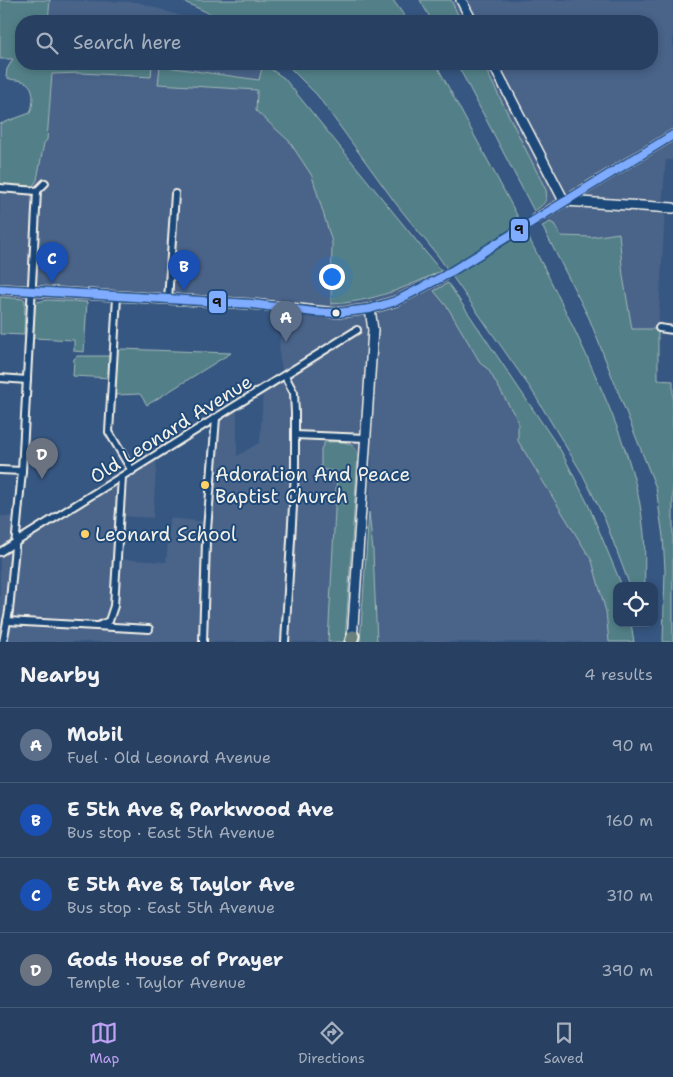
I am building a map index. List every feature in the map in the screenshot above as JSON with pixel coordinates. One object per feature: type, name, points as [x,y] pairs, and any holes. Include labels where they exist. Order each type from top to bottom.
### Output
[{"type":"main road","points":[[461,0],[469,15]]},
{"type":"main road","points":[[496,70],[564,201]]},
{"type":"main road","points":[[536,219],[673,134]]},
{"type":"main road","points":[[564,201],[673,208]]},
{"type":"main road","points":[[0,290],[252,304],[336,313],[370,309],[396,301],[444,276]]},
{"type":"main road","points":[[352,640],[372,330],[370,309]]},
{"type":"street","points":[[3,642],[7,621],[22,471],[37,191],[45,183]]},
{"type":"street","points":[[0,188],[37,191]]},
{"type":"street","points":[[168,300],[175,194]]},
{"type":"street","points":[[117,297],[109,432],[132,471]]},
{"type":"street","points":[[659,328],[673,330]]},
{"type":"street","name":"Old Leonard Avenue","points":[[0,552],[357,330]]},
{"type":"street","points":[[285,376],[294,393],[295,435],[295,472],[285,642]]},
{"type":"street","points":[[0,378],[27,380]]},
{"type":"street","points":[[203,642],[206,542],[216,418]]},
{"type":"street","points":[[295,435],[366,438]]},
{"type":"street","points":[[0,470],[22,471]]},
{"type":"street","points":[[98,626],[109,621],[114,606],[122,477]]},
{"type":"street","points":[[7,621],[149,629]]},
{"type":"shaded area","points":[[50,0],[138,2],[178,15],[49,15]]},
{"type":"shaded area","points":[[451,0],[673,0],[673,160],[666,160],[662,206],[665,213],[658,329],[632,329],[623,276],[619,233],[592,237],[561,236],[554,224],[550,222],[544,205],[547,197],[546,190],[486,70],[658,70],[658,15],[458,15]]},
{"type":"shaded area","points":[[152,70],[160,70],[158,84],[257,90],[256,111],[289,141],[312,176],[332,242],[332,304],[357,303],[383,296],[441,271],[448,283],[435,291],[448,308],[481,364],[488,369],[518,421],[518,441],[592,561],[606,612],[609,642],[377,642],[373,551],[369,512],[372,456],[358,454],[356,450],[321,469],[337,472],[328,642],[0,642],[0,516],[19,517],[18,540],[157,454],[153,518],[119,516],[116,559],[166,562],[170,518],[208,522],[215,418],[237,403],[237,456],[260,442],[263,389],[283,375],[279,355],[282,305],[88,295],[87,302],[0,297],[0,185],[33,186],[37,180],[44,143],[47,140],[52,73],[151,77]]},
{"type":"shaded area","points":[[188,70],[262,70],[259,80]]},
{"type":"green space","points":[[0,0],[50,0],[49,15],[15,15],[15,70],[152,70],[151,77],[81,73],[52,74],[47,140],[44,143],[37,180],[33,186],[0,185],[0,124],[30,113],[33,94],[27,83],[6,77],[7,69],[13,59],[0,59]]},
{"type":"green space","points":[[180,0],[393,0],[404,15],[213,15]]},
{"type":"green space","points":[[420,0],[451,0],[458,15],[429,15]]},
{"type":"green space","points":[[160,70],[188,70],[259,80],[262,70],[272,70],[284,78],[441,271],[388,293],[346,303],[331,304],[332,242],[312,176],[289,141],[256,111],[257,90],[158,84]]},
{"type":"green space","points":[[292,70],[439,70],[549,277],[612,413],[628,458],[640,503],[644,540],[645,582],[628,582],[605,520],[583,475],[531,389],[438,256],[397,205],[317,95]]},
{"type":"green space","points":[[460,70],[486,70],[546,190],[544,202],[534,211]]},
{"type":"green space","points":[[550,222],[554,224],[561,236],[592,237],[619,233],[623,276],[632,329],[658,329],[658,380],[673,381],[673,642],[663,642],[665,570],[663,537],[656,488],[589,318],[542,226]]},
{"type":"green space","points":[[448,283],[561,451],[588,504],[620,582],[613,582],[613,627],[632,627],[634,642],[609,642],[606,612],[592,561],[518,441],[518,421],[488,369],[481,364],[448,308],[434,291]]},
{"type":"green space","points":[[0,297],[24,299],[24,335],[0,334]]},
{"type":"green space","points":[[47,300],[87,302],[84,352],[74,351],[74,340],[33,338],[35,306],[37,302]]},
{"type":"green space","points":[[122,349],[231,353],[147,405],[140,394],[115,395],[117,356],[118,351]]},
{"type":"green space","points":[[77,356],[112,356],[111,378],[73,376],[74,359]]},
{"type":"green space","points":[[325,442],[344,442],[353,446],[358,454],[345,642],[328,642],[337,472],[321,469],[321,449]]},
{"type":"green space","points":[[369,512],[373,551],[377,642],[360,642]]},
{"type":"tunnel","points":[[444,276],[536,219]]},
{"type":"transit line","name":"9","points":[[0,289],[252,304],[314,312],[336,313],[370,309],[396,301],[444,276],[673,135]]},
{"type":"place","name":"E 5th Ave & Taylor Ave","points":[[52,283]]},
{"type":"place","name":"E 5th Ave & Parkwood Ave","points":[[184,291]]},
{"type":"place","name":"Mobil","points":[[286,342]]},
{"type":"place","name":"Gods House of Prayer","points":[[42,479]]},
{"type":"place","name":"Adoration And Peace Baptist Church","points":[[205,485]]},
{"type":"place","name":"Leonard School","points":[[85,534]]}]
